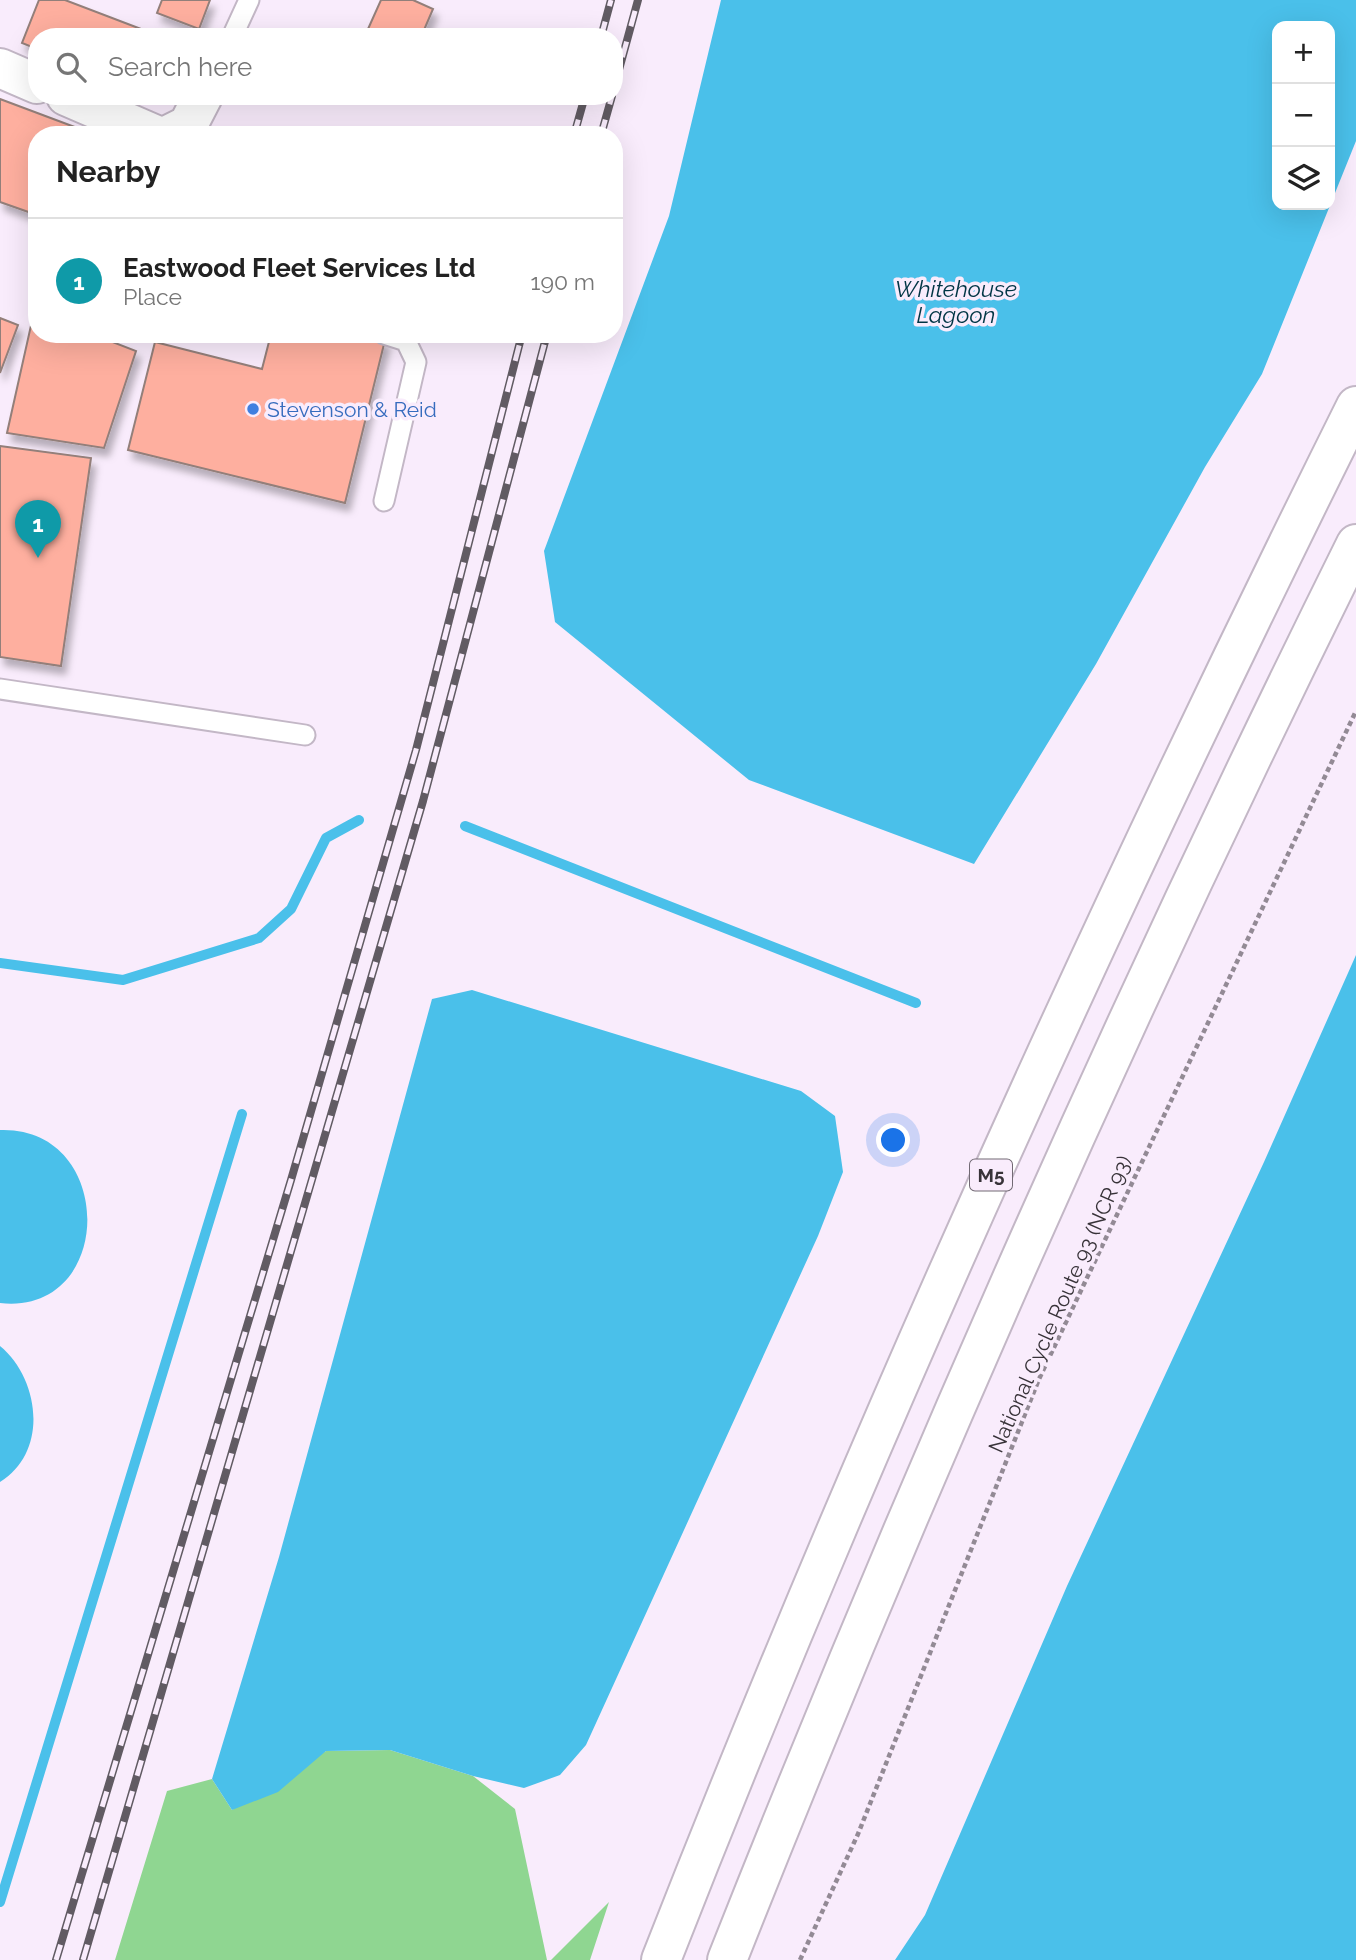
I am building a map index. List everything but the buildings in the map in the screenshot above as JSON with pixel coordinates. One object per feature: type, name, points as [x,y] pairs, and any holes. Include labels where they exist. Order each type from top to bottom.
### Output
[{"type":"main road","points":[[0,68],[28,79]]},
{"type":"main road","points":[[87,105],[135,126]]},
{"type":"main road","points":[[186,126],[198,105]]},
{"type":"main road","name":"M5","points":[[661,1960],[703,1849],[810,1589],[992,1174],[1146,834],[1356,406]]},
{"type":"main road","points":[[727,1960],[795,1788],[990,1327],[1168,939],[1356,544]]},
{"type":"lane","points":[[236,28],[249,0]]},
{"type":"lane","points":[[384,501],[416,362],[407,343]]},
{"type":"lane","points":[[0,689],[305,735]]},
{"type":"path","name":"National Cycle Route 93 (NCR 93)","points":[[800,1960],[858,1834],[1039,1379],[1356,711]]},
{"type":"green space","points":[[390,1750],[473,1776],[515,1809],[547,1960],[115,1960],[167,1791],[212,1779],[232,1810],[326,1751]]},
{"type":"green space","points":[[609,1902],[590,1960],[551,1960]]},
{"type":"water","name":"Whitehouse Lagoon","points":[[721,0],[1356,0],[1356,141],[1335,193],[1335,21],[1272,21],[1272,210],[1328,210],[1262,374],[1205,467],[1096,664],[974,864],[749,780],[555,622],[544,551],[669,216]]},
{"type":"water","points":[[1356,955],[1356,1960],[895,1960],[925,1915],[1067,1586],[1264,1162]]},
{"type":"water","points":[[472,990],[801,1091],[835,1116],[843,1172],[818,1236],[586,1745],[560,1775],[524,1788],[473,1776],[390,1750],[326,1751],[278,1792],[232,1810],[212,1779],[279,1557],[432,999]]},
{"type":"water","points":[[0,1130],[38,1137],[66,1157],[82,1186],[87,1220],[82,1253],[65,1281],[38,1299],[0,1303]]},
{"type":"water","points":[[0,1346],[24,1377],[33,1415],[32,1434],[26,1453],[16,1469],[0,1482]]},
{"type":"waterway","points":[[0,963],[123,980],[259,938],[291,909],[326,838],[359,820]]},
{"type":"waterway","points":[[465,826],[916,1003]]},
{"type":"waterway","points":[[0,1902],[242,1114]]},
{"type":"railway","points":[[603,28],[611,0]]},
{"type":"railway","points":[[623,55],[638,0]]},
{"type":"railway","points":[[577,126],[582,105]]},
{"type":"railway","points":[[604,126],[609,105]]},
{"type":"railway","points":[[56,1960],[291,1180],[416,750],[520,343]]},
{"type":"railway","points":[[83,1960],[423,801],[545,343]]},
{"type":"place","name":"Stevenson & Reid","points":[[253,409]]},
{"type":"place","name":"Eastwood Fleet Services Ltd","points":[[38,558]]}]
